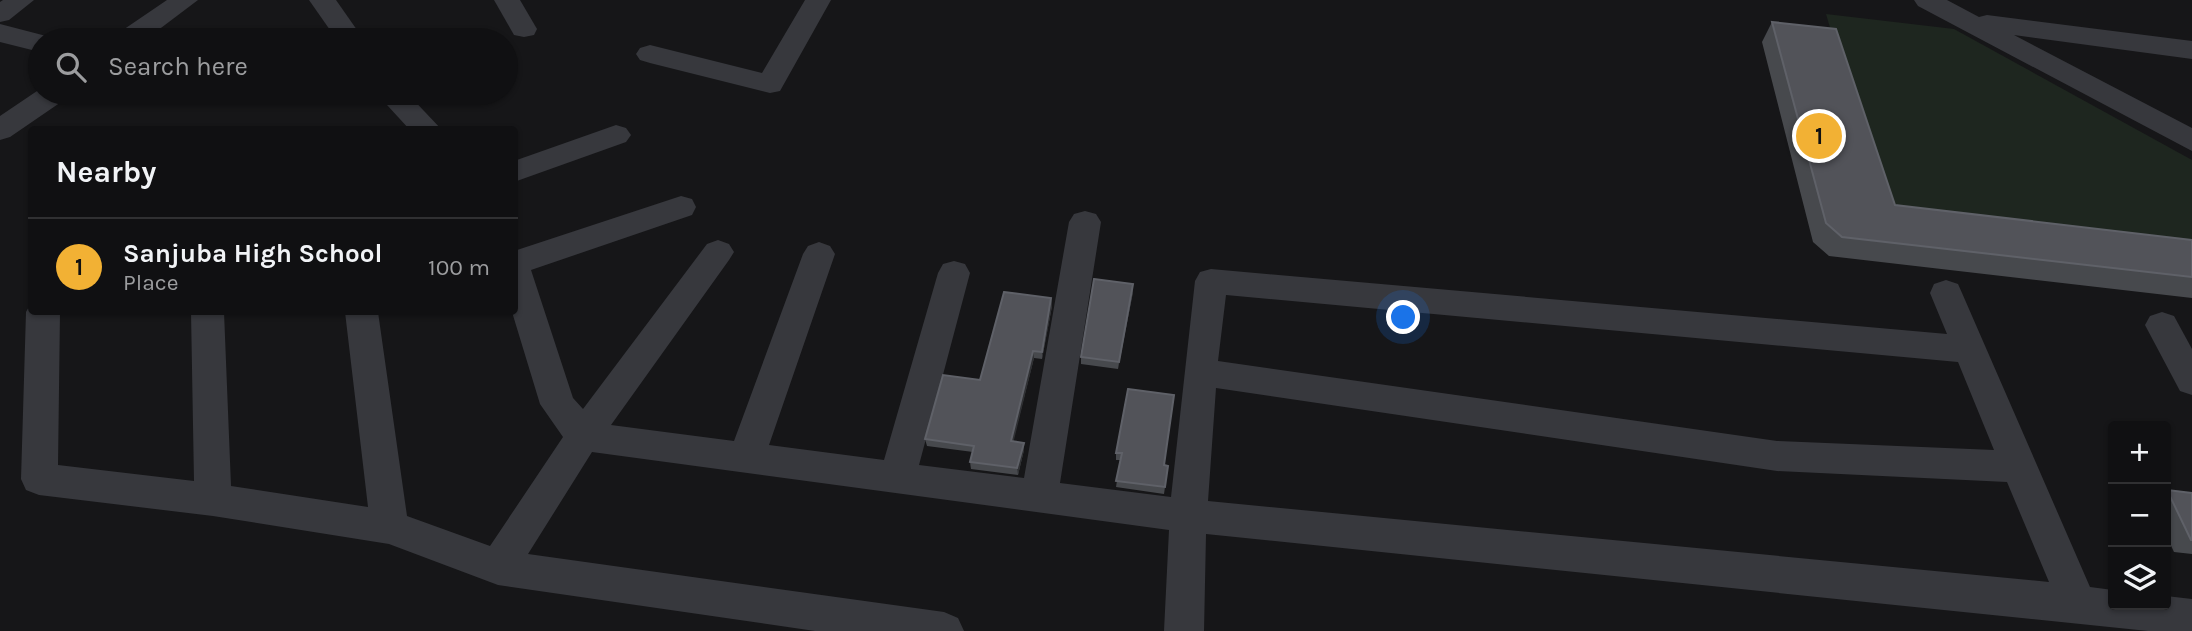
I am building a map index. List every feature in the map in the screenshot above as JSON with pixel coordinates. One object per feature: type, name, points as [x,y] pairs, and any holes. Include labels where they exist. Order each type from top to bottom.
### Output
[{"type":"street","points":[[0,14],[21,0]]},
{"type":"street","points":[[144,28],[185,0]]},
{"type":"street","points":[[321,0],[342,28]]},
{"type":"street","points":[[507,0],[524,29]]},
{"type":"street","points":[[650,54],[771,84],[818,0]]},
{"type":"street","points":[[1927,0],[2192,141]]},
{"type":"street","points":[[1964,19],[2192,50]]},
{"type":"street","points":[[0,33],[28,40]]},
{"type":"street","points":[[0,130],[36,105]]},
{"type":"street","points":[[402,105],[424,126]]},
{"type":"street","points":[[518,171],[616,135]]},
{"type":"street","points":[[518,264],[681,207]]},
{"type":"street","points":[[1039,497],[1085,222]]},
{"type":"street","points":[[498,567],[583,436],[719,252]]},
{"type":"street","points":[[746,458],[819,254]]},
{"type":"street","points":[[897,478],[954,273]]},
{"type":"street","points":[[518,278],[558,404],[583,436],[1188,516],[2077,603],[2192,618]]},
{"type":"street","points":[[1184,631],[1188,516],[1211,281],[1971,350]]},
{"type":"street","points":[[1946,292],[2077,603]]},
{"type":"street","points":[[43,315],[39,479],[213,500],[389,527],[498,567],[944,631]]},
{"type":"street","points":[[208,315],[213,500]]},
{"type":"street","points":[[362,315],[389,527]]},
{"type":"street","points":[[2162,325],[2192,381]]},
{"type":"street","points":[[1200,372],[1777,456],[2019,467]]},
{"type":"shaded area","points":[[1826,14],[1954,29],[2192,160],[2192,258],[1887,221]]},
{"type":"building","points":[[1772,22],[1836,29],[1895,205],[2192,240],[2192,277],[1842,237],[1826,223]]},
{"type":"building","points":[[1094,279],[1133,284],[1119,362],[1081,357]]},
{"type":"building","points":[[1004,292],[1051,298],[1042,352],[1033,351],[1011,441],[1024,443],[1017,468],[970,462],[974,446],[925,439],[943,375],[980,380]]},
{"type":"building","points":[[1128,389],[1174,395],[1164,465],[1168,466],[1165,487],[1116,481],[1122,453],[1116,453]]},
{"type":"building","points":[[2171,490],[2192,493],[2191,540],[2171,498]]},
{"type":"place","name":"Sanjuba High School","points":[[1819,136]]}]
